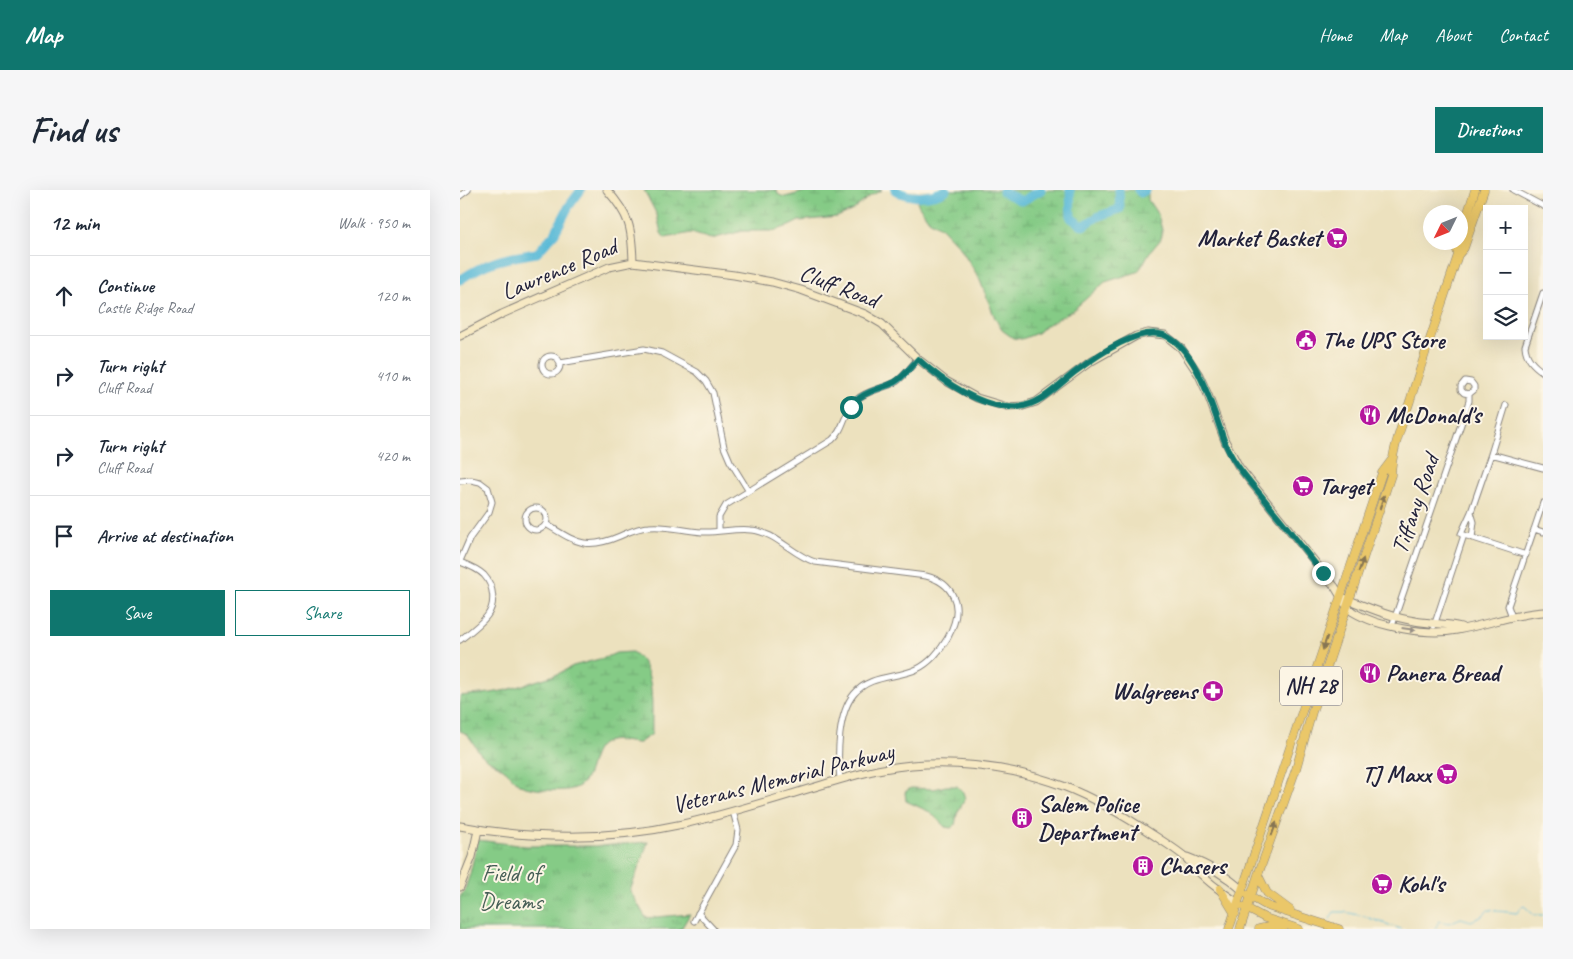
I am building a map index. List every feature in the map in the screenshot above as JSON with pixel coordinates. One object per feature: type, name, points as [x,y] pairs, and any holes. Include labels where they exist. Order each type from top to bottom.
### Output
[{"type":"main road","points":[[1468,211],[1475,190]]},
{"type":"main road","name":"NH 28","points":[[1240,929],[1296,769],[1382,474],[1392,461],[1458,255],[1464,248],[1484,190]]},
{"type":"main road","name":"NH 28","points":[[1457,250],[1458,255]]},
{"type":"main road","name":"NH 28","points":[[1229,929],[1346,601]]},
{"type":"main road","points":[[1258,875],[1267,893],[1301,917]]},
{"type":"main road","points":[[1220,889],[1234,914]]},
{"type":"main road","points":[[1242,890],[1250,897],[1267,906],[1338,929]]},
{"type":"main road","points":[[1238,903],[1265,918],[1296,928]]},
{"type":"main road","points":[[1259,929],[1273,926],[1296,928]]},
{"type":"street","points":[[460,196],[468,190]]},
{"type":"street","name":"Lawrence Road","points":[[460,336],[502,314],[609,267],[633,262],[631,231],[628,219],[607,190]]},
{"type":"street","points":[[1513,190],[1543,206]]},
{"type":"street","name":"Cluff Road","points":[[633,262],[753,278],[802,290],[875,319],[938,376],[965,392],[988,402],[1016,407],[1041,399],[1090,362],[1136,336],[1153,333],[1165,335],[1171,338],[1187,355],[1202,380],[1225,441],[1239,467],[1346,601]]},
{"type":"street","points":[[1543,293],[1525,350],[1530,361],[1543,372]]},
{"type":"street","points":[[560,363],[644,349],[662,353],[697,372],[706,381],[713,393],[724,447],[730,461],[748,490]]},
{"type":"street","points":[[720,531],[718,520],[722,510],[729,503],[832,440],[840,431],[856,400],[864,394],[897,381],[918,359]]},
{"type":"street","name":"Tiffany Road","points":[[1392,626],[1469,401],[1469,394]]},
{"type":"street","points":[[1433,627],[1506,405]]},
{"type":"street","points":[[1491,454],[1543,468]]},
{"type":"street","points":[[460,481],[471,480],[480,482],[488,488],[492,502],[489,512],[470,538],[460,561],[484,575],[492,589],[493,597],[488,614],[460,640]]},
{"type":"street","points":[[1512,617],[1508,606],[1543,502]]},
{"type":"street","points":[[534,508],[542,509],[547,517],[546,524],[540,529],[532,529],[526,522],[527,513],[534,508]]},
{"type":"street","points":[[1471,512],[1474,522],[1472,538]]},
{"type":"street","points":[[546,524],[569,538],[587,544],[604,542],[636,529],[649,526],[667,526],[701,532],[744,529],[763,532],[806,558],[820,563],[932,578],[945,585],[953,596],[957,607],[955,623],[947,638],[932,658],[923,666],[913,671],[872,681],[859,689],[850,700],[842,724],[838,758],[840,779]]},
{"type":"street","points":[[1534,529],[1543,532]]},
{"type":"street","points":[[1463,535],[1526,554]]},
{"type":"street","points":[[1346,601],[1394,617],[1433,627],[1464,628],[1543,612]]},
{"type":"street","points":[[1346,601],[1358,614],[1392,626],[1422,631],[1433,627]]},
{"type":"street","name":"Veterans Memorial Parkway","points":[[460,826],[478,830],[543,835],[618,834],[681,824],[882,769],[921,764],[984,766],[1050,781],[1089,797],[1128,818],[1184,856],[1202,876],[1238,903]]},
{"type":"street","points":[[694,921],[736,845],[738,830],[733,811]]},
{"type":"street","points":[[460,887],[470,864],[478,830]]},
{"type":"street","name":"Veterans Memorial Parkway","points":[[1184,856],[1207,864],[1234,882],[1242,890]]},
{"type":"street","points":[[698,914],[713,929]]},
{"type":"green space","points":[[644,190],[776,190],[779,195],[785,197],[811,190],[882,190],[870,196],[853,210],[837,217],[799,221],[773,231],[743,231],[711,239],[691,233],[665,238],[661,233],[657,215]]},
{"type":"green space","points":[[950,190],[1148,190],[1148,200],[1158,215],[1162,230],[1161,239],[1137,272],[1105,282],[1073,310],[1045,326],[1037,333],[1022,339],[1013,338],[1002,330],[995,318],[979,278],[960,247],[942,228],[929,220],[919,206],[917,201],[941,195]]},
{"type":"green space","points":[[632,652],[646,667],[649,678],[652,701],[652,734],[639,743],[609,741],[602,745],[593,757],[585,780],[572,789],[544,790],[519,784],[504,770],[482,755],[469,737],[460,731],[460,696],[507,690],[558,674],[573,666],[616,653]]},
{"type":"green space","points":[[957,786],[963,792],[965,799],[957,814],[955,825],[951,828],[945,827],[930,812],[906,801],[905,792],[911,788],[934,789]]},
{"type":"green space","name":"Field of Dreams","points":[[478,840],[526,846],[601,846],[648,842],[630,891],[646,918],[690,914],[681,929],[460,929],[460,897],[470,874]]},
{"type":"waterway","points":[[460,280],[488,264],[537,253],[555,233],[569,206],[581,190]]},
{"type":"waterway","points":[[895,190],[913,196],[934,195],[946,190]]},
{"type":"waterway","points":[[1004,190],[1003,192],[1022,201],[1041,190]]},
{"type":"waterway","points":[[1070,190],[1071,218],[1083,226],[1099,216],[1120,209],[1119,190]]},
{"type":"waterway","points":[[1138,190],[1141,193],[1146,190]]},
{"type":"waterway","points":[[1435,929],[1439,921],[1449,923],[1461,918],[1471,921],[1481,917],[1488,910],[1517,913],[1523,905],[1534,915],[1543,915]]},
{"type":"waterway","points":[[1330,919],[1334,912],[1345,912],[1401,929]]},
{"type":"place","name":"Market Basket","points":[[1337,238]]},
{"type":"place","name":"The UPS Store","points":[[1306,340]]},
{"type":"place","name":"McDonald's","points":[[1370,415]]},
{"type":"place","name":"Target","points":[[1303,486]]},
{"type":"place","name":"Panera Bread","points":[[1370,673]]},
{"type":"place","name":"Walgreens","points":[[1213,691]]},
{"type":"place","name":"TJ Maxx","points":[[1447,774]]},
{"type":"place","name":"Salem Police Department","points":[[1022,818]]},
{"type":"place","name":"Chasers","points":[[1143,866]]},
{"type":"place","name":"Kohl's","points":[[1382,884]]},
{"type":"route","points":[[851,407],[864,394],[900,379],[918,359],[946,381],[977,398],[1007,407],[1023,406],[1043,398],[1081,368],[1136,336],[1153,333],[1165,335],[1176,342],[1193,364],[1204,385],[1229,451],[1239,467],[1323,573]]}]
